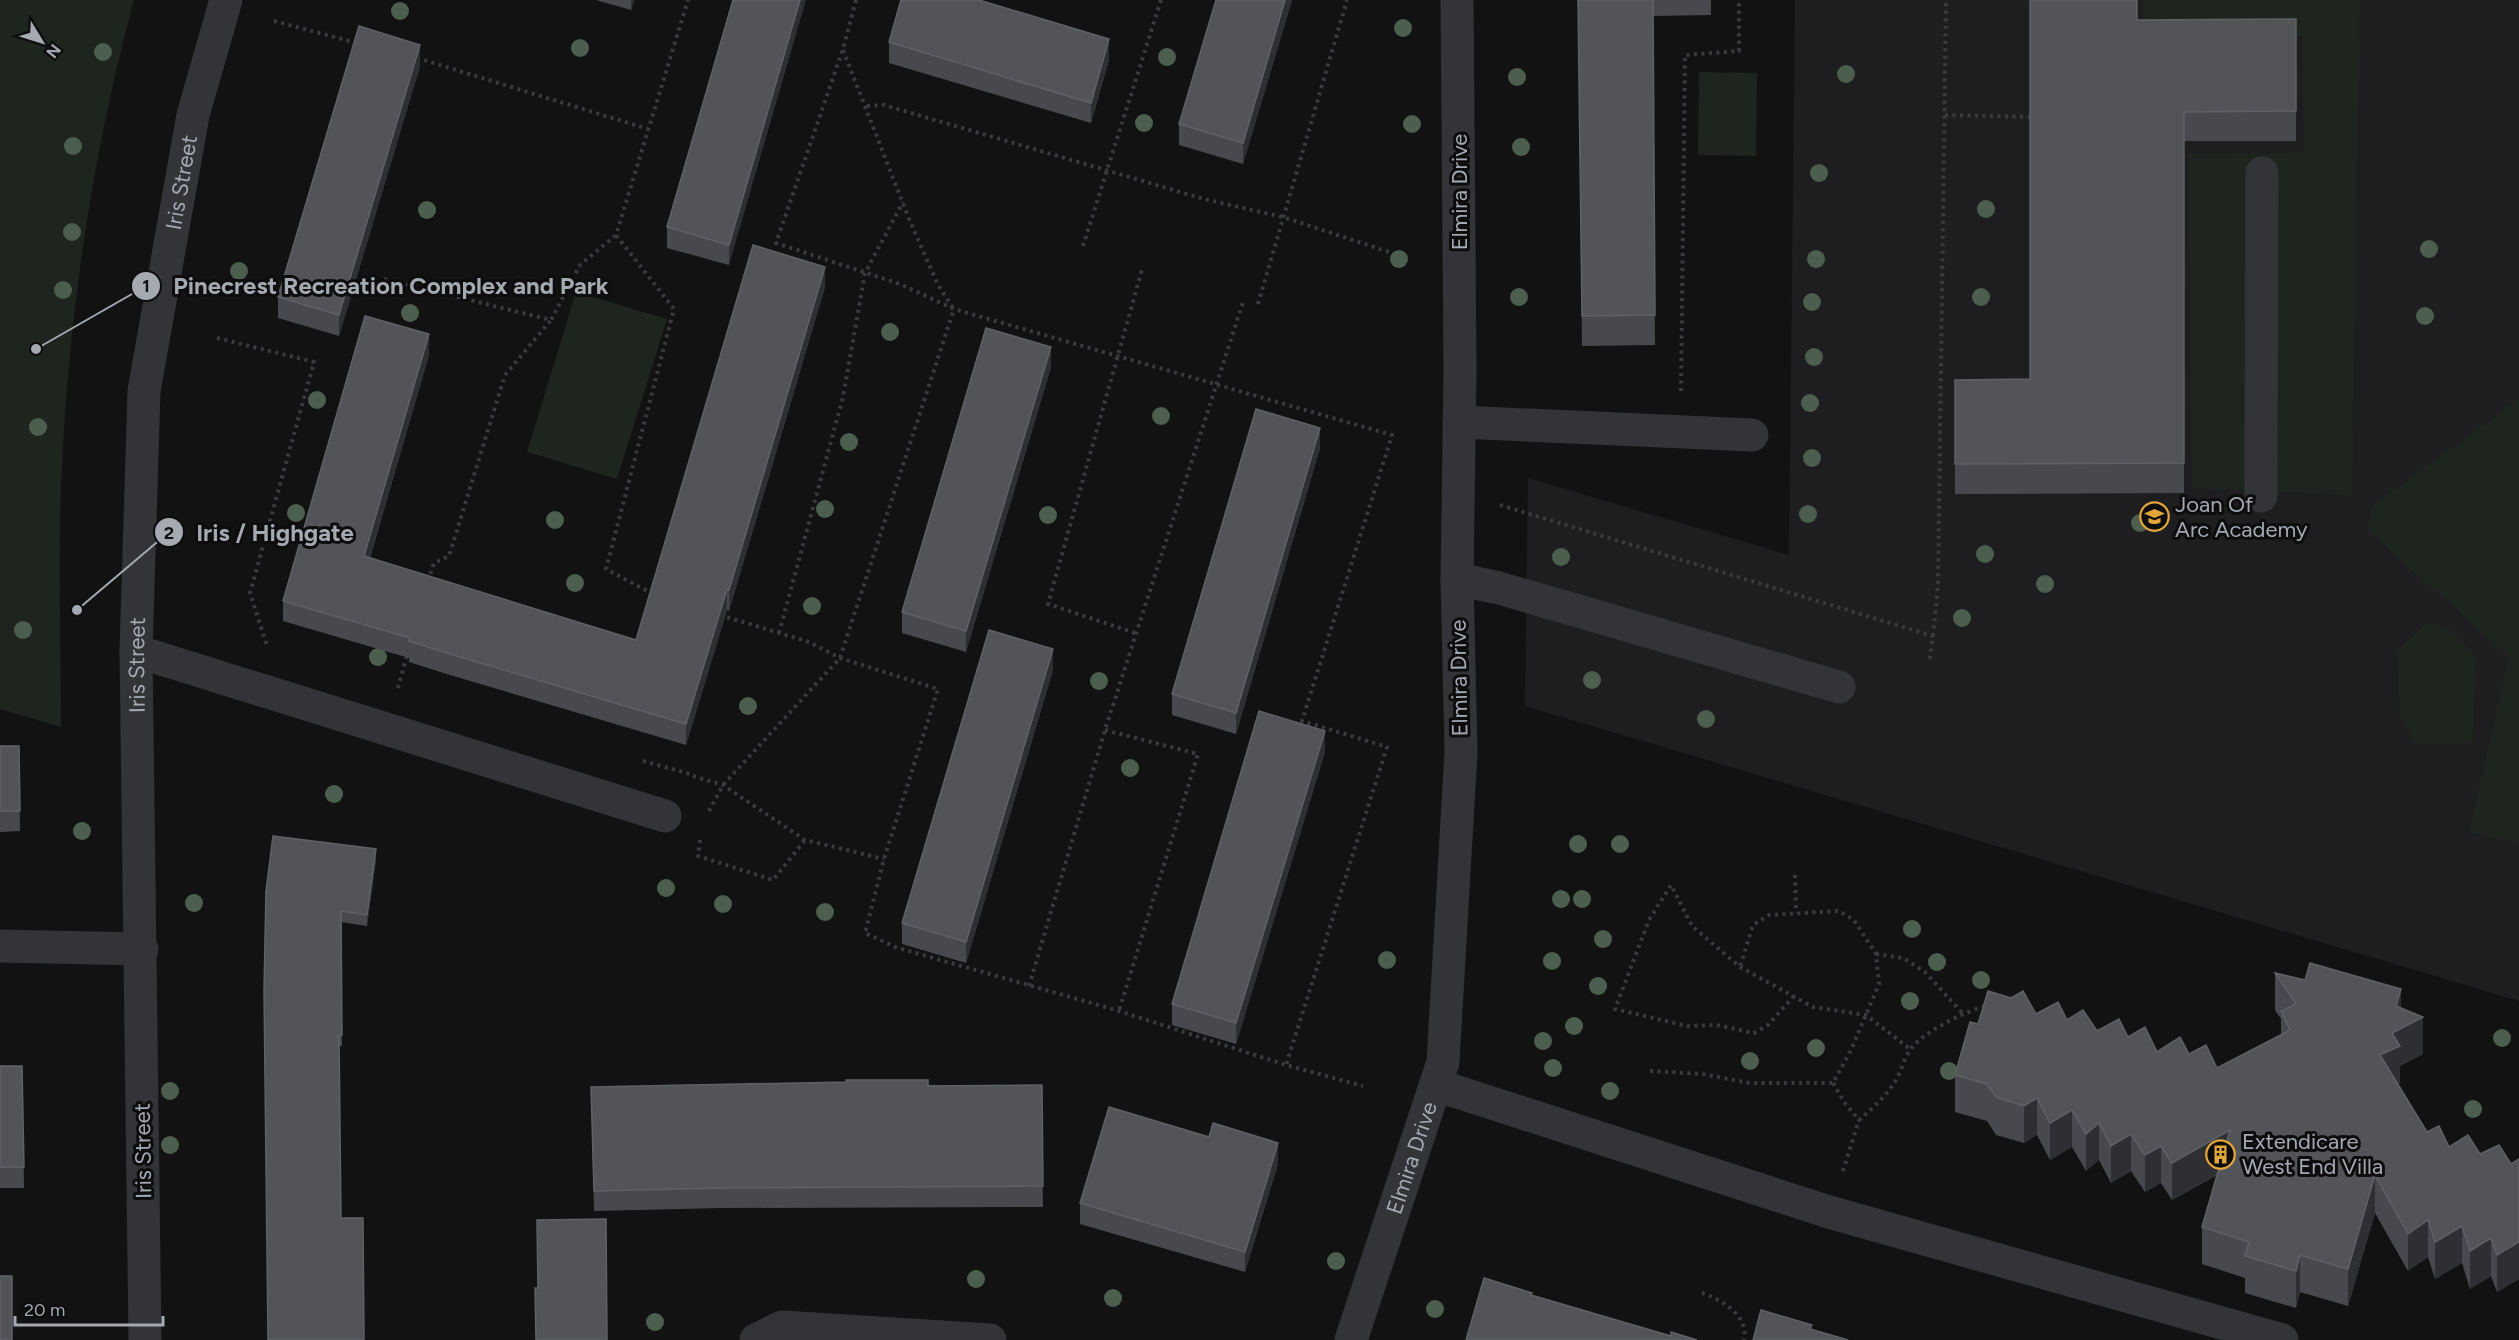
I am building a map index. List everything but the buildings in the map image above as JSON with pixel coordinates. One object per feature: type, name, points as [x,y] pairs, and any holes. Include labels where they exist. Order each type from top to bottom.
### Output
[{"type":"street","name":"Iris Street","points":[[145,1340],[142,949],[136,651],[144,391],[193,115],[226,0]]},
{"type":"street","name":"Elmira Drive","points":[[1351,1340],[1443,1062],[1461,752],[1457,579],[1459,422],[1457,0]]},
{"type":"street","points":[[2261,496],[2262,173]]},
{"type":"street","points":[[1459,422],[1752,435]]},
{"type":"street","points":[[1457,579],[1499,588],[1839,687]]},
{"type":"street","points":[[136,651],[665,816]]},
{"type":"street","points":[[0,946],[142,949]]},
{"type":"street","points":[[1436,1085],[1829,1212],[2282,1340]]},
{"type":"street","points":[[756,1340],[783,1327],[990,1340]]},
{"type":"path","points":[[428,584],[434,563],[449,556],[505,375],[551,320],[580,265],[616,235],[688,0]]},
{"type":"path","points":[[856,0],[843,50],[776,243],[900,284],[954,309],[1392,435],[1302,721],[1387,747],[1286,1065]]},
{"type":"path","points":[[1083,246],[1161,0]]},
{"type":"path","points":[[1258,304],[1347,0]]},
{"type":"path","points":[[1680,431],[1684,56],[1739,51],[1739,0]]},
{"type":"path","points":[[1929,663],[1938,585],[1946,0]]},
{"type":"path","points":[[274,21],[367,45]]},
{"type":"path","points":[[843,50],[938,285],[954,309]]},
{"type":"path","points":[[413,57],[648,129]]},
{"type":"path","points":[[867,106],[884,105],[1204,199],[1283,217],[1395,254]]},
{"type":"path","points":[[1945,115],[2036,117]]},
{"type":"path","points":[[780,633],[843,397],[865,273],[903,202]]},
{"type":"path","points":[[616,235],[674,309],[606,569],[663,597]]},
{"type":"path","points":[[1135,633],[1048,604],[1143,266]]},
{"type":"path","points":[[384,279],[551,320]]},
{"type":"path","points":[[1029,986],[1135,633],[1244,299]]},
{"type":"path","points":[[703,820],[723,785],[840,658],[954,309]]},
{"type":"path","points":[[217,338],[314,362],[250,593],[270,655],[264,691]]},
{"type":"path","points":[[1459,493],[1933,636]]},
{"type":"path","points":[[716,613],[808,642],[840,658],[938,689],[885,859],[866,933],[895,947],[1119,1011],[1286,1065],[1362,1086]]},
{"type":"path","points":[[397,692],[409,647]]},
{"type":"path","points":[[1105,730],[1198,754],[1119,1011]]},
{"type":"path","points":[[665,816],[694,775],[723,785],[806,840],[885,859]]},
{"type":"path","points":[[702,832],[698,856],[773,880],[806,840]]},
{"type":"path","points":[[1795,875],[1796,914]]},
{"type":"path","points":[[1794,996],[1768,1024],[1754,1033],[1716,1025],[1687,1026],[1615,1009],[1649,920],[1671,885],[1692,926],[1740,967],[1794,996],[1813,1007],[1866,1016],[1910,1049]]},
{"type":"path","points":[[1740,967],[1753,925],[1769,915],[1839,911],[1854,920],[1876,954],[1879,984],[1833,1083]]},
{"type":"path","points":[[1876,954],[1903,958],[1925,972],[1964,1015]]},
{"type":"path","points":[[1829,1212],[1859,1120],[1882,1100],[1898,1076],[1910,1049],[1919,1039],[1964,1015],[1990,1006]]},
{"type":"path","points":[[1650,1071],[1702,1074],[1750,1083],[1833,1083]]},
{"type":"path","points":[[1833,1083],[1844,1102],[1859,1120]]},
{"type":"path","points":[[1702,1293],[1718,1298],[1738,1314],[1746,1332],[1744,1340]]},
{"type":"shaded area","points":[[0,0],[134,0],[105,121],[75,305],[64,428],[60,520],[61,727],[0,709]]},
{"type":"shaded area","name":"Joan Of Arc Academy","points":[[1795,0],[2519,0],[2519,1001],[1525,706],[1528,478],[1789,555]]},
{"type":"shaded area","points":[[2143,0],[2360,0],[2352,495],[2192,488],[2188,154],[2304,153],[2302,36],[2143,38]]},
{"type":"shaded area","points":[[1699,72],[1757,73],[1756,156],[1698,155]]},
{"type":"shaded area","points":[[576,292],[667,319],[617,479],[527,452]]},
{"type":"shaded area","points":[[2519,399],[2519,843],[2469,832],[2509,656],[2368,531],[2371,507]]},
{"type":"shaded area","points":[[2426,624],[2446,626],[2476,657],[2473,743],[2416,743],[2399,714],[2397,652]]},
{"type":"place","name":"Pinecrest Recreation Complex and Park","points":[[36,349]]},
{"type":"place","name":"Joan Of Arc Academy","points":[[2154,517]]},
{"type":"place","name":"Iris / Highgate","points":[[77,610]]},
{"type":"place","name":"Extendicare West End Villa","points":[[2221,1154]]}]
